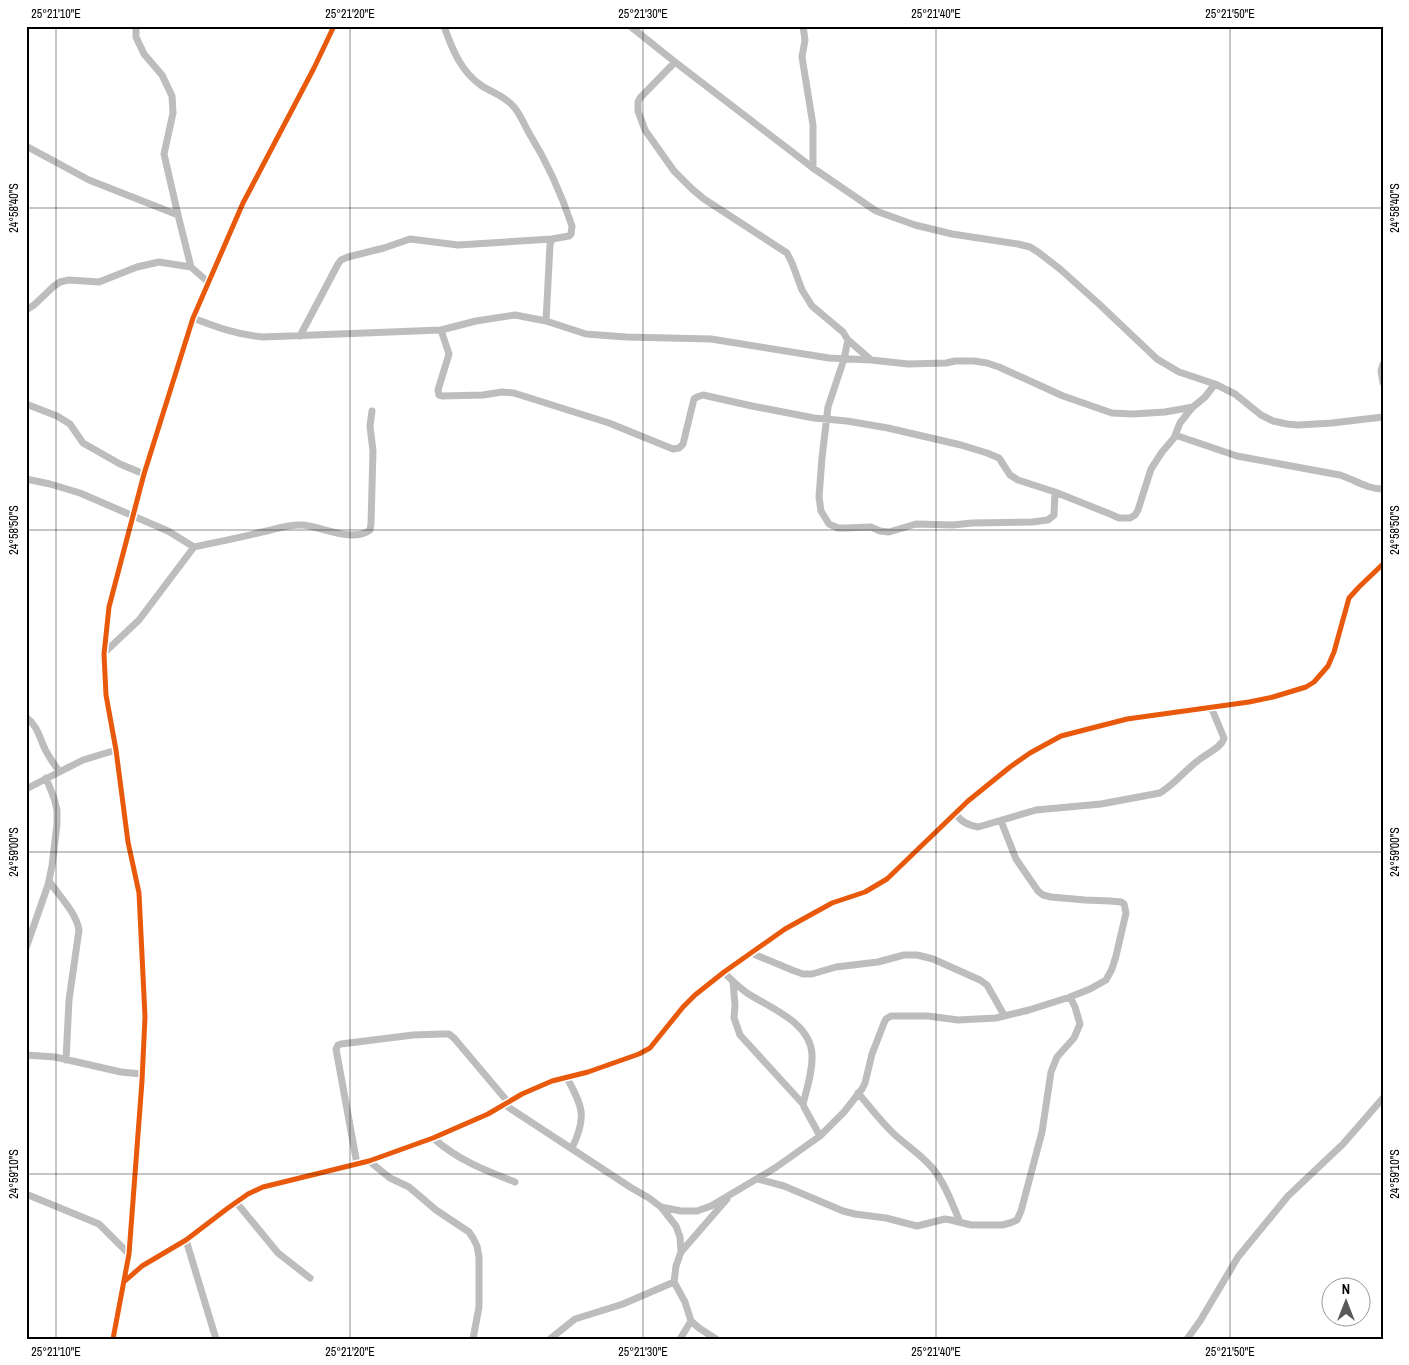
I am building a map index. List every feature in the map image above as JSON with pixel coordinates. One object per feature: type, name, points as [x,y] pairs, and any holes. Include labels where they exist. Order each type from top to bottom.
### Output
[{"type":"street","points":[[136,26],[136,37],[144,54],[162,75],[172,96],[173,113],[164,154],[191,267]]},
{"type":"street","points":[[113,1339],[129,1254],[145,1017],[139,893],[128,842],[116,750],[106,695],[104,654],[109,607],[144,474],[193,318],[243,203],[334,26]]},
{"type":"street","points":[[300,336],[338,264],[341,260],[348,257],[410,239],[458,244],[552,239],[570,235],[572,226],[544,157],[514,107],[507,100],[481,86],[464,70],[451,49],[444,26]]},
{"type":"street","points":[[630,26],[813,168],[876,211],[915,225],[952,234],[1018,244],[1038,252],[1099,304],[1157,359],[1179,372],[1215,384],[1235,394],[1262,415],[1287,424],[1332,423],[1383,417]]},
{"type":"street","points":[[803,26],[805,40],[802,57],[813,125],[813,168]]},
{"type":"street","points":[[675,62],[638,102],[638,111],[645,130],[674,170],[692,189],[787,253],[807,299],[818,312],[843,332],[848,340],[871,360]]},
{"type":"street","points":[[26,146],[89,180],[178,215]]},
{"type":"street","points":[[546,321],[549,250],[552,239]]},
{"type":"street","points":[[26,310],[60,282],[70,280],[99,282],[137,267],[159,262],[191,267],[208,282]]},
{"type":"street","points":[[193,318],[215,327],[245,335],[262,337],[441,330],[476,321],[515,315],[546,321],[586,334],[711,339],[829,358],[908,364],[955,361],[987,363],[1064,396],[1112,413],[1165,412],[1193,407]]},
{"type":"street","points":[[441,330],[449,352],[438,390],[439,395],[442,396],[514,393],[609,423],[673,450],[683,444],[694,399],[700,395],[752,406],[888,428],[961,444],[995,455],[1002,461],[1010,476],[1119,518],[1130,518],[1135,515],[1151,469],[1175,436],[1180,423],[1215,384]]},
{"type":"street","points":[[848,340],[828,407],[819,498],[821,512],[828,524],[838,528],[871,527],[889,532],[916,524],[953,525],[1048,520],[1054,515],[1055,492]]},
{"type":"street","points":[[1383,364],[1381,371],[1383,383]]},
{"type":"street","points":[[26,404],[57,416],[70,424],[83,443],[120,464],[144,474]]},
{"type":"street","points":[[104,654],[139,620],[194,547],[264,532],[287,525],[302,525],[358,536],[370,530],[373,451],[370,426],[372,411]]},
{"type":"street","points":[[1175,436],[1237,456],[1340,475],[1355,480],[1367,487],[1383,489]]},
{"type":"street","points":[[26,479],[80,493],[168,531],[194,547]]},
{"type":"street","points":[[125,1280],[142,1266],[186,1240],[236,1202],[263,1187],[369,1161],[433,1138],[488,1114],[534,1088],[639,1054],[650,1048],[683,1007],[724,972],[785,929],[832,903],[865,892],[887,879],[968,801],[1030,753],[1061,736],[1127,719],[1249,702],[1306,687],[1322,674],[1332,659],[1349,598],[1358,586],[1383,564]]},
{"type":"street","points":[[955,813],[969,826],[978,827],[1036,810],[1101,804],[1160,792],[1168,788],[1199,760],[1224,741],[1211,707]]},
{"type":"street","points":[[26,717],[39,731],[44,747],[59,772]]},
{"type":"street","points":[[26,789],[83,760],[116,750]]},
{"type":"street","points":[[26,948],[49,881],[57,824],[57,810],[46,778]]},
{"type":"street","points":[[661,1207],[697,1210],[711,1206],[758,1179],[820,1136],[844,1112],[865,1083],[872,1054],[884,1023],[891,1016],[928,1016],[958,1020],[996,1018],[1070,997],[1106,980],[1116,956],[1126,913],[1124,904],[1110,900],[1051,897],[1038,891],[1016,859],[1001,821]]},
{"type":"street","points":[[49,881],[73,915],[79,930],[69,1000],[66,1060]]},
{"type":"street","points":[[751,952],[803,974],[812,974],[836,967],[878,962],[904,956],[924,956],[980,980],[987,985],[1004,1015]]},
{"type":"street","points":[[724,972],[733,982],[748,993],[789,1018],[808,1041],[812,1054],[811,1067],[803,1104]]},
{"type":"street","points":[[733,982],[734,1018],[740,1035],[803,1104],[820,1136]]},
{"type":"street","points":[[758,1179],[784,1186],[843,1211],[886,1218],[917,1226],[945,1220],[971,1225],[1002,1225],[1017,1220],[1042,1132],[1051,1072],[1057,1057],[1074,1038],[1080,1024],[1075,1006],[1070,997]]},
{"type":"street","points":[[358,1164],[336,1049],[338,1045],[413,1035],[449,1034],[506,1103],[661,1207],[676,1226],[680,1237],[681,1252]]},
{"type":"street","points":[[26,1055],[55,1057],[121,1072],[142,1074]]},
{"type":"street","points":[[567,1078],[577,1095],[581,1110],[582,1124],[572,1148]]},
{"type":"street","points":[[858,1093],[893,1133],[922,1156],[934,1169],[942,1180],[960,1222]]},
{"type":"street","points":[[1186,1339],[1200,1321],[1238,1257],[1288,1196],[1343,1144],[1383,1098]]},
{"type":"street","points":[[433,1138],[447,1150],[473,1165],[515,1182]]},
{"type":"street","points":[[369,1161],[390,1178],[409,1187],[436,1210],[469,1232],[473,1238],[479,1257],[479,1307],[473,1339]]},
{"type":"street","points":[[26,1194],[98,1224],[129,1254]]},
{"type":"street","points":[[716,1339],[691,1321],[685,1302],[674,1282],[676,1266],[681,1252],[731,1195]]},
{"type":"street","points":[[236,1202],[278,1253],[310,1278]]},
{"type":"street","points":[[186,1240],[216,1339]]},
{"type":"street","points":[[550,1339],[575,1319],[623,1304],[674,1282]]},
{"type":"street","points":[[680,1339],[691,1321]]},
{"type":"cycle path","points":[[113,1339],[129,1254],[145,1017],[139,893],[128,842],[116,750],[106,695],[104,654],[109,607],[144,474],[193,318],[243,203],[334,26]]},
{"type":"cycle path","points":[[125,1281],[142,1266],[186,1240],[248,1194],[263,1187],[369,1161],[433,1138],[488,1114],[522,1094],[552,1081],[588,1072],[639,1054],[650,1048],[683,1007],[724,972],[785,929],[832,903],[865,892],[887,879],[968,801],[1030,753],[1061,736],[1127,719],[1249,702],[1306,687],[1314,682],[1328,666],[1334,652],[1349,598],[1383,564]]}]
